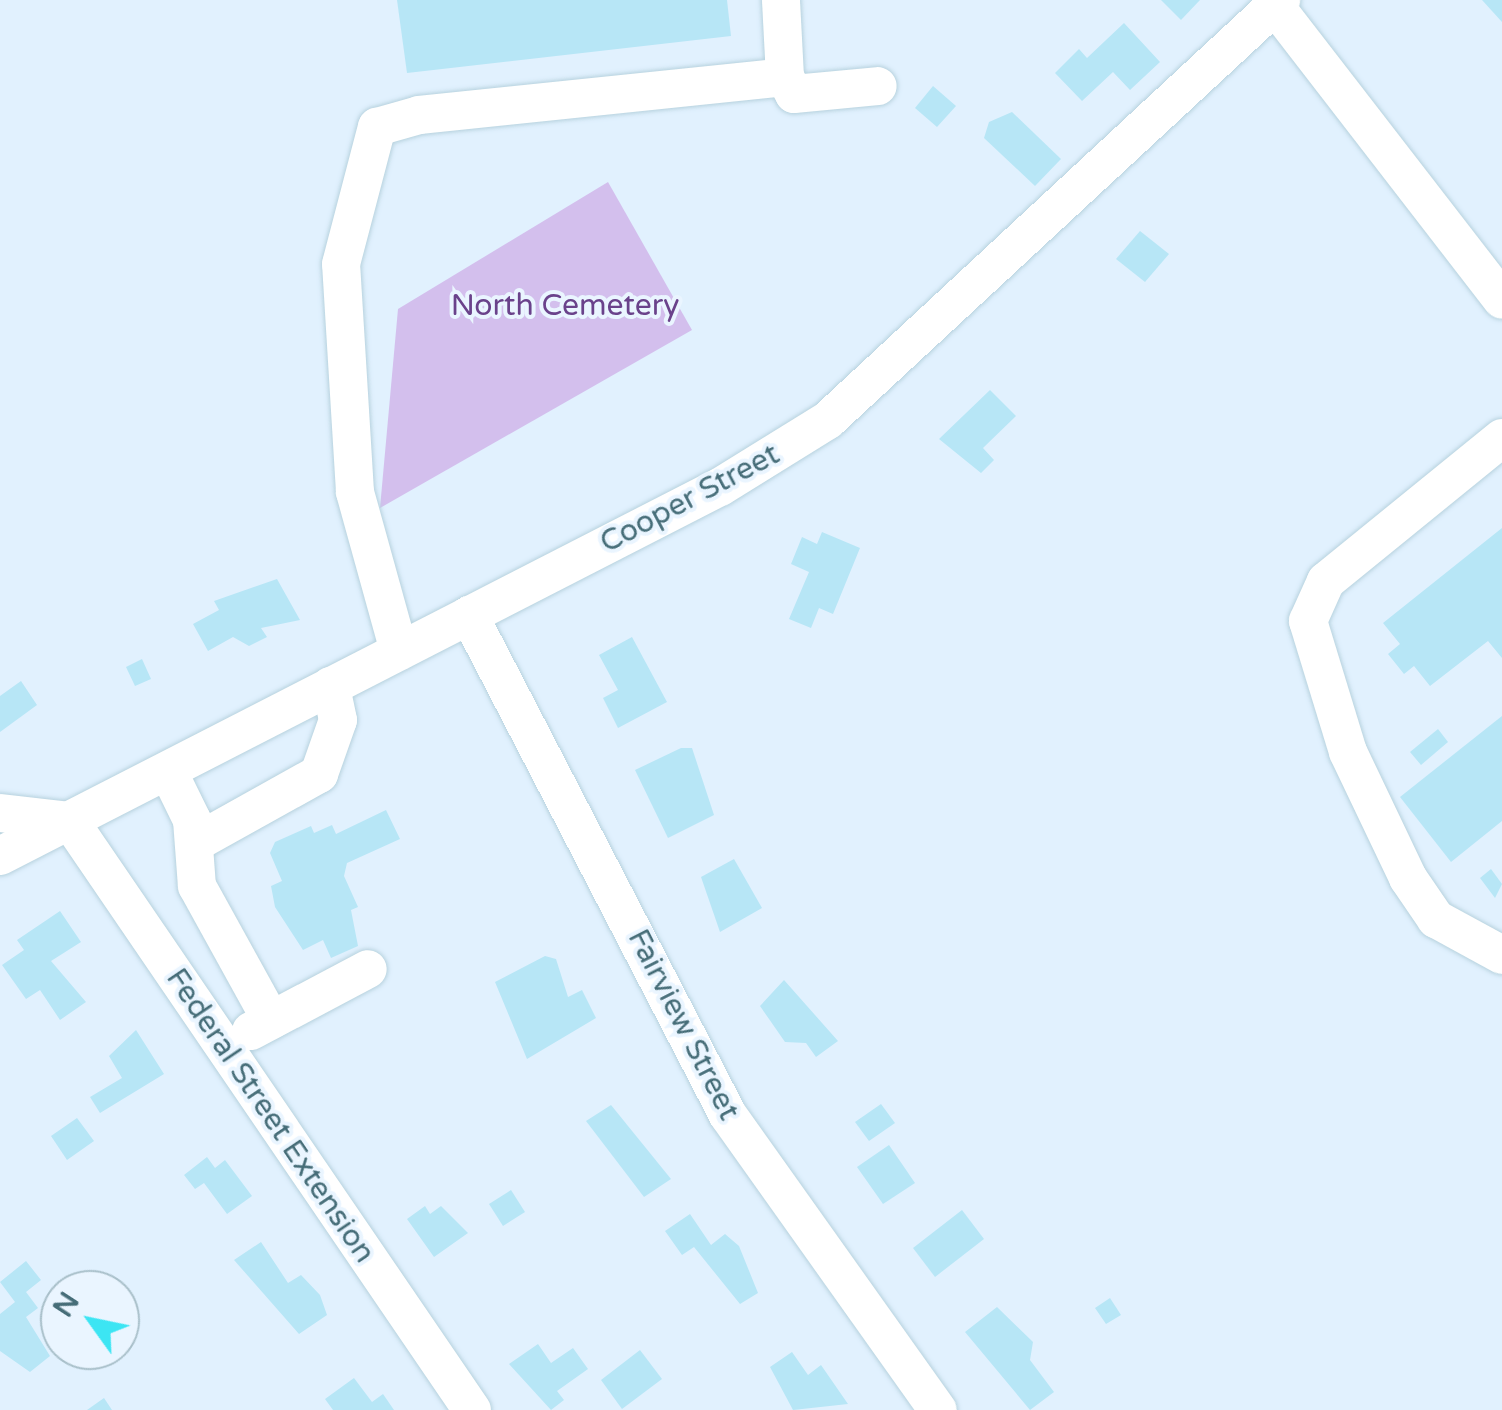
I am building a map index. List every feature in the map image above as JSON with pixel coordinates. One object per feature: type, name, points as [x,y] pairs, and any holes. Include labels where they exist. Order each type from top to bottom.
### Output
[{"type":"street","points":[[786,1],[785,77],[794,94],[878,86]]},
{"type":"street","points":[[1278,3],[1502,300]]},
{"type":"street","name":"Cooper Street","points":[[0,856],[720,486],[842,410],[1278,3]]},
{"type":"street","points":[[400,651],[356,492],[341,264],[377,127],[419,114],[785,77]]},
{"type":"street","points":[[1502,438],[1326,580],[1308,621],[1348,752],[1408,878],[1436,919],[1502,955]]},
{"type":"street","name":"Fairview Street","points":[[469,615],[748,1148],[938,1410]]},
{"type":"street","points":[[195,843],[319,774],[338,720],[331,686]]},
{"type":"street","points":[[168,771],[195,843],[198,886],[217,931],[271,1020]]},
{"type":"street","points":[[0,813],[70,821]]},
{"type":"street","name":"Federal Street Extension","points":[[70,821],[472,1410]]},
{"type":"street","points":[[223,1047],[368,969]]},
{"type":"green space","name":"North Cemetery","points":[[608,182],[692,330],[380,508],[398,309]]},
{"type":"building","points":[[397,0],[727,0],[731,36],[407,73]]},
{"type":"building","points":[[1161,0],[1200,0],[1181,20]]},
{"type":"building","points":[[1482,0],[1502,0],[1502,22]]},
{"type":"building","points":[[1124,23],[1160,62],[1130,90],[1113,72],[1082,101],[1055,73],[1079,49],[1087,58]]},
{"type":"building","points":[[933,86],[956,106],[937,127],[915,108]]},
{"type":"building","points":[[1012,112],[1061,159],[1035,186],[984,138],[989,122]]},
{"type":"building","points":[[1140,231],[1169,254],[1145,282],[1116,259]]},
{"type":"building","points":[[990,390],[1016,416],[983,448],[994,460],[981,473],[939,439]]},
{"type":"building","points":[[1502,528],[1502,658],[1488,641],[1430,686],[1414,666],[1404,674],[1388,654],[1400,644],[1383,623]]},
{"type":"building","points":[[822,532],[860,548],[833,614],[819,608],[811,628],[789,619],[809,572],[791,564],[802,537],[817,544]]},
{"type":"building","points":[[277,579],[300,620],[261,628],[267,637],[249,646],[233,637],[208,651],[193,624],[219,610],[214,601]]},
{"type":"building","points":[[632,637],[667,702],[618,728],[603,698],[618,690],[599,655]]},
{"type":"building","points":[[142,659],[151,679],[135,686],[126,667]]},
{"type":"building","points":[[21,681],[37,705],[0,732],[0,696]]},
{"type":"building","points":[[1502,716],[1502,821],[1451,862],[1400,797]]},
{"type":"building","points":[[1438,729],[1448,742],[1421,765],[1410,752]]},
{"type":"building","points":[[681,748],[692,748],[714,815],[668,838],[635,770]]},
{"type":"building","points":[[386,810],[400,839],[347,863],[344,876],[358,907],[351,910],[358,946],[331,958],[323,940],[303,950],[275,907],[271,886],[282,881],[270,853],[275,842],[311,826],[314,833],[332,825],[336,834]]},
{"type":"building","points":[[734,859],[762,908],[720,932],[701,877]]},
{"type":"building","points":[[1491,869],[1502,884],[1495,898],[1480,878]]},
{"type":"building","points":[[60,911],[81,942],[51,961],[86,1002],[60,1020],[40,990],[26,999],[2,965],[24,950],[17,940]]},
{"type":"building","points":[[545,956],[556,959],[568,997],[582,990],[596,1018],[527,1059],[495,982]]},
{"type":"building","points":[[784,980],[838,1041],[816,1057],[806,1043],[785,1042],[760,1006]]},
{"type":"building","points":[[136,1030],[164,1074],[100,1113],[90,1097],[122,1078],[109,1056]]},
{"type":"building","points":[[881,1104],[895,1123],[869,1141],[855,1122]]},
{"type":"building","points":[[611,1105],[671,1179],[644,1197],[586,1121]]},
{"type":"building","points":[[77,1118],[94,1141],[67,1160],[51,1136]]},
{"type":"building","points":[[889,1145],[915,1183],[883,1204],[857,1167]]},
{"type":"building","points":[[207,1157],[215,1168],[225,1160],[252,1196],[227,1214],[204,1183],[195,1189],[184,1175]]},
{"type":"building","points":[[511,1190],[525,1212],[503,1226],[489,1204]]},
{"type":"building","points":[[425,1206],[430,1214],[441,1206],[468,1233],[434,1257],[407,1219]]},
{"type":"building","points":[[962,1210],[984,1239],[935,1277],[913,1248]]},
{"type":"building","points":[[690,1214],[711,1245],[725,1234],[739,1246],[758,1293],[740,1304],[694,1247],[682,1255],[665,1231]]},
{"type":"building","points":[[261,1242],[288,1283],[301,1275],[320,1295],[327,1315],[299,1334],[234,1260]]},
{"type":"building","points":[[26,1261],[40,1279],[26,1292],[38,1308],[26,1317],[40,1340],[40,1364],[30,1372],[0,1351],[0,1314],[15,1302],[0,1282]]},
{"type":"building","points":[[1110,1298],[1121,1315],[1106,1324],[1095,1308]]},
{"type":"building","points":[[997,1307],[1033,1342],[1030,1360],[1054,1392],[1030,1410],[965,1332]]},
{"type":"building","points":[[538,1344],[551,1363],[573,1348],[588,1369],[557,1391],[564,1400],[551,1410],[509,1364]]},
{"type":"building","points":[[640,1350],[662,1379],[622,1409],[601,1380]]},
{"type":"building","points":[[792,1352],[808,1375],[821,1365],[848,1404],[793,1410],[770,1367]]},
{"type":"building","points":[[354,1378],[372,1402],[383,1394],[394,1410],[333,1410],[325,1399]]},
{"type":"building","points":[[104,1398],[112,1410],[87,1410]]}]
